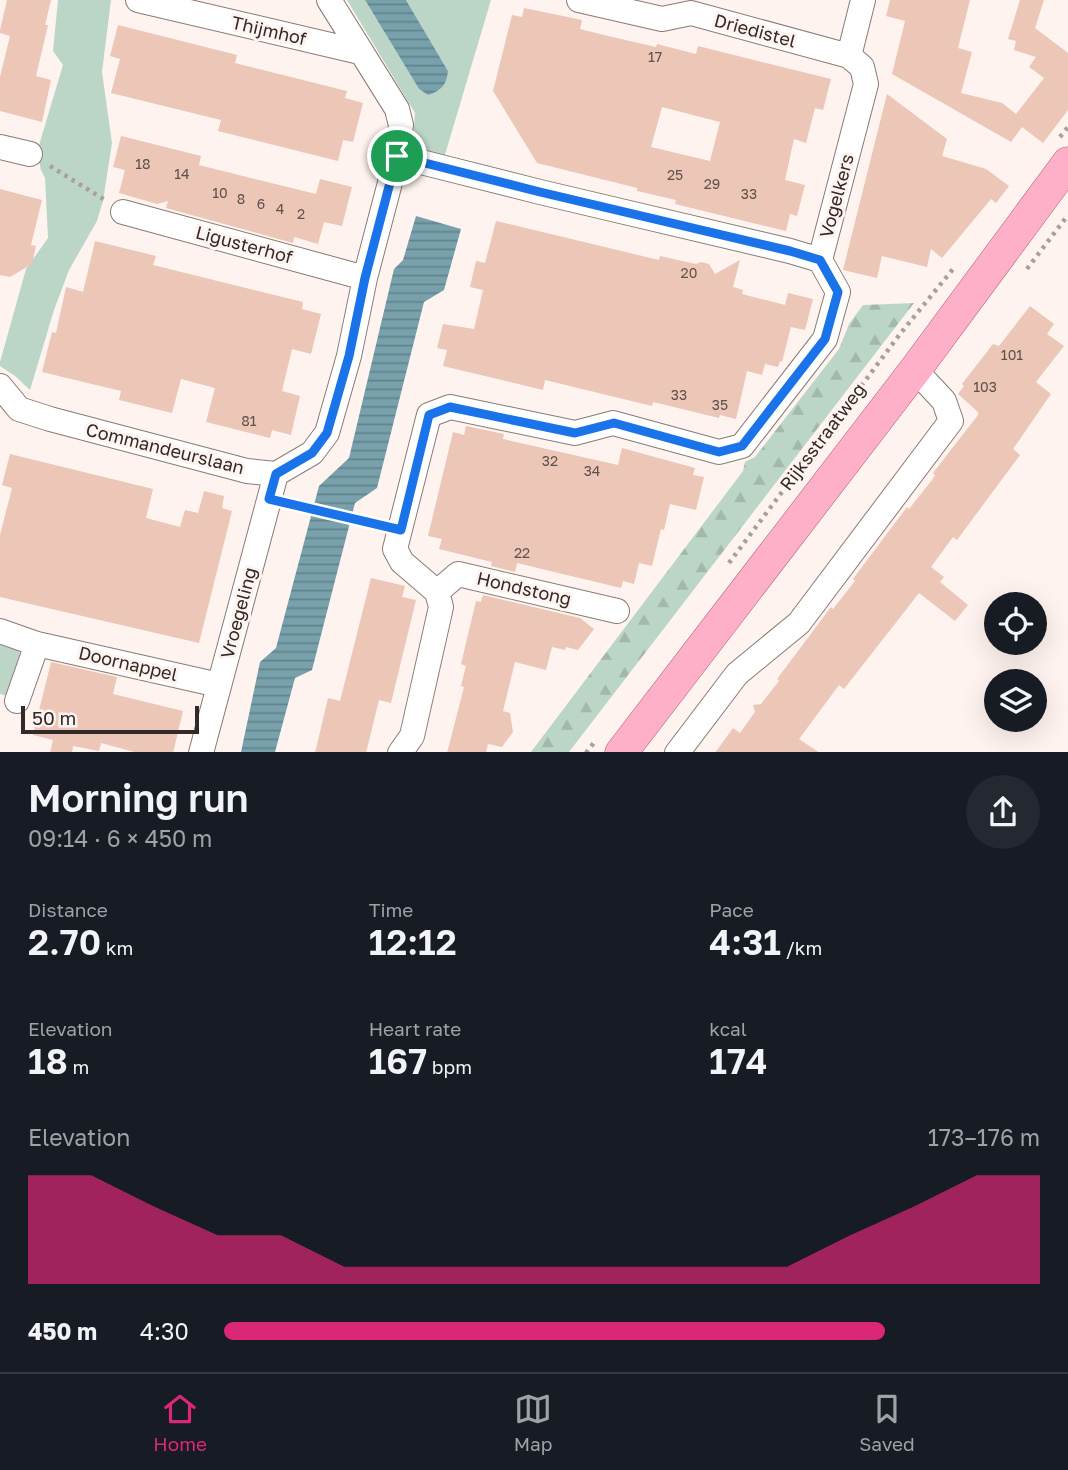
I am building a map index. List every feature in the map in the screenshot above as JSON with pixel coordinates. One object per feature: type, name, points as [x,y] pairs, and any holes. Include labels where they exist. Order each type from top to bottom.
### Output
[{"type":"main road","name":"Rijksstraatweg","points":[[611,743],[915,370],[1063,151]]},
{"type":"street","name":"Thijmhof","points":[[138,0],[360,52]]},
{"type":"street","points":[[276,474],[312,453],[327,433],[349,356],[365,278],[397,156],[401,125],[397,109],[329,0]]},
{"type":"street","name":"Driedistel","points":[[579,0],[662,19],[691,13],[849,56]]},
{"type":"street","points":[[849,56],[863,0]]},
{"type":"street","name":"Vogelkers","points":[[397,156],[820,260],[866,84],[862,67],[849,56]]},
{"type":"street","points":[[0,147],[30,154]]},
{"type":"street","name":"Ligusterhof","points":[[123,212],[365,278]]},
{"type":"street","points":[[400,752],[412,736],[441,607],[438,592],[402,562],[395,549],[429,415],[450,407],[575,433],[614,423],[719,452],[742,446],[825,339],[838,292],[820,260]]},
{"type":"street","points":[[677,752],[737,674],[799,623],[951,421],[944,401],[915,370]]},
{"type":"street","name":"Commandeurslaan","points":[[0,386],[19,409],[50,419],[247,471],[276,474]]},
{"type":"street","name":"Vroegeling","points":[[201,752],[276,474]]},
{"type":"street","name":"Hondstong","points":[[438,592],[458,574],[617,611]]},
{"type":"street","name":"Doornappel","points":[[0,631],[37,644],[219,685]]},
{"type":"street","points":[[17,701],[37,644]]},
{"type":"path","points":[[1063,151],[1068,127]]},
{"type":"path","points":[[30,154],[123,212]]},
{"type":"path","name":"Rijksstraatweg","points":[[726,568],[891,345],[955,266]]},
{"type":"path","points":[[269,499],[401,530]]},
{"type":"path","points":[[586,752],[611,743]]},
{"type":"green space","points":[[58,0],[111,0],[102,72],[112,143],[103,201],[97,221],[69,270],[30,390],[0,366],[0,362],[26,269],[48,238],[45,178],[37,152],[63,65],[53,51]]},
{"type":"green space","points":[[347,0],[365,0],[419,89],[428,95],[442,87],[448,71],[406,0],[491,0],[444,158],[412,150],[415,113]]},
{"type":"green space","points":[[914,303],[569,752],[531,752],[743,471],[745,462],[755,457],[839,349],[849,324],[863,305]]},
{"type":"green space","points":[[0,641],[18,650],[22,657],[7,696],[0,694]]},
{"type":"water","points":[[365,0],[406,0],[448,71],[445,84],[440,89],[428,95],[419,89]]},
{"type":"water","points":[[416,216],[461,229],[444,290],[424,302],[377,488],[355,503],[312,670],[295,678],[275,752],[241,752],[260,662],[276,648],[319,486],[349,458],[394,269],[403,260]]},
{"type":"building","points":[[7,0],[51,0],[36,76],[51,80],[42,122],[0,111],[0,77],[10,36],[0,33]]},
{"type":"building","points":[[890,0],[970,0],[958,48],[972,52],[961,93],[1002,103],[1016,114],[1044,78],[1029,67],[1036,57],[1014,50],[1016,41],[1008,39],[1020,0],[1044,0],[1035,28],[1068,53],[1068,110],[1043,143],[1022,127],[1011,142],[892,74],[905,21],[886,16]]},
{"type":"building","points":[[524,8],[582,20],[580,29],[608,36],[696,54],[698,46],[831,79],[823,110],[815,108],[806,143],[794,139],[785,180],[805,185],[797,216],[790,214],[786,231],[675,204],[676,200],[637,191],[637,188],[537,163],[493,91],[512,15],[522,17]],"holes":[[[662,107],[720,122],[710,161],[651,147]]]},
{"type":"building","points":[[118,25],[237,55],[235,63],[347,91],[345,98],[363,103],[353,142],[343,140],[338,161],[218,131],[221,120],[111,93],[120,59],[110,56]]},
{"type":"building","points":[[887,94],[947,139],[942,156],[986,169],[1009,186],[996,203],[991,199],[942,258],[931,249],[927,267],[882,256],[877,278],[843,270]]},
{"type":"building","points":[[121,136],[201,156],[199,165],[316,194],[320,179],[352,187],[342,226],[324,222],[318,244],[294,237],[293,243],[166,208],[168,201],[157,204],[119,193],[125,170],[113,167]]},
{"type":"building","points":[[0,189],[42,200],[31,245],[36,246],[32,264],[10,277],[0,275]]},
{"type":"building","points":[[496,221],[659,260],[660,256],[696,264],[701,262],[709,264],[715,274],[740,260],[733,287],[743,290],[742,294],[785,305],[788,293],[813,299],[805,330],[791,327],[782,362],[780,361],[778,367],[765,364],[762,375],[747,371],[736,419],[720,415],[719,418],[653,402],[652,406],[545,380],[543,390],[443,366],[447,350],[437,348],[443,324],[474,329],[483,290],[470,287],[476,261],[485,263]]},
{"type":"building","points":[[95,241],[156,256],[153,265],[303,302],[302,309],[321,314],[311,354],[292,349],[282,391],[300,396],[291,435],[272,430],[270,438],[206,422],[215,388],[181,379],[172,413],[119,400],[121,391],[42,372],[52,332],[56,333],[66,287],[83,292]]},
{"type":"building","points":[[1030,306],[1054,324],[1047,334],[1064,346],[1036,382],[1051,394],[1013,449],[1020,455],[957,540],[953,537],[931,567],[944,577],[940,582],[968,605],[955,621],[919,593],[844,689],[839,685],[799,739],[818,752],[716,752],[733,728],[740,733],[755,712],[753,705],[761,704],[779,681],[777,679],[831,607],[833,609],[855,581],[853,579],[907,507],[909,509],[932,480],[935,475],[933,473],[978,415],[958,394],[964,386],[962,384],[993,344],[999,346]]},
{"type":"building","points":[[466,426],[504,434],[503,439],[618,465],[622,448],[695,468],[693,475],[704,477],[696,510],[670,504],[652,566],[639,563],[634,584],[623,581],[621,588],[517,563],[515,572],[491,566],[492,562],[439,549],[442,539],[428,536],[453,432],[464,435]]},
{"type":"building","points":[[10,454],[153,489],[146,518],[180,527],[185,510],[198,513],[204,491],[224,496],[222,508],[232,511],[199,643],[0,597],[0,535],[12,488],[2,485]]},
{"type":"building","points":[[371,578],[405,586],[402,597],[416,600],[391,703],[379,700],[366,752],[315,752],[328,698],[340,701]]},
{"type":"building","points":[[483,595],[580,618],[594,629],[578,650],[552,647],[546,670],[515,662],[503,711],[510,713],[513,732],[502,747],[488,744],[486,752],[447,752],[464,687],[461,686],[466,666],[461,664],[476,601],[481,602]]},
{"type":"building","points":[[51,662],[117,677],[113,694],[183,711],[173,752],[134,752],[101,743],[99,751],[73,746],[72,752],[50,752],[53,740],[33,735]]},
{"type":"route","points":[[397,156],[820,260],[838,292],[825,339],[742,446],[719,452],[614,423],[575,433],[450,407],[429,415],[401,530],[269,499],[276,474],[312,453],[327,433],[349,356],[365,278],[397,156]]}]
